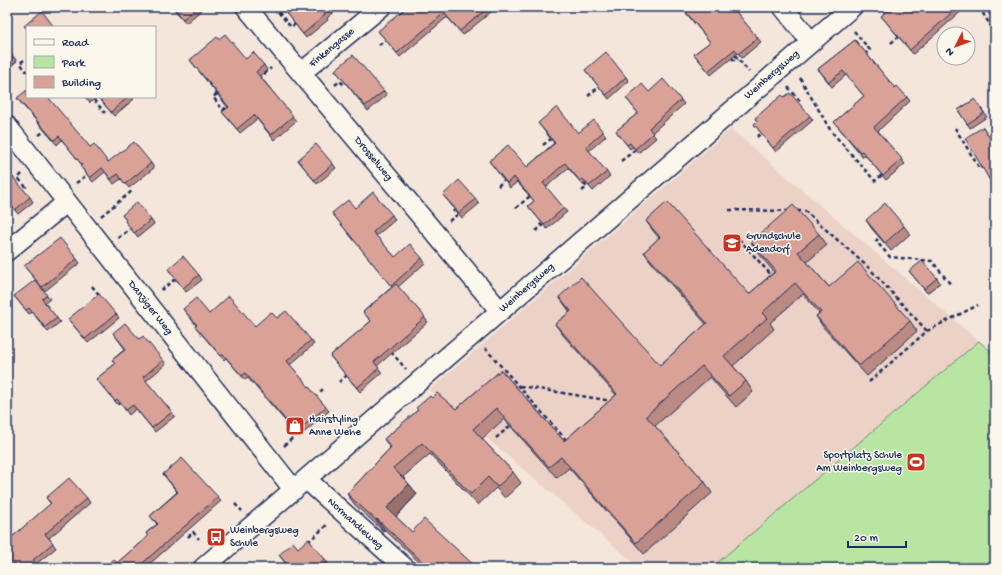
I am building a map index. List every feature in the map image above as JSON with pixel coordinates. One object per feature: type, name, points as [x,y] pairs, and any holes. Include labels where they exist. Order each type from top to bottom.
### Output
[{"type":"street","name":"Drosselweg","points":[[246,7],[500,312]]},
{"type":"street","name":"Finkengasse","points":[[301,74],[381,7]]},
{"type":"street","points":[[783,7],[811,42]]},
{"type":"street","name":"Weinbergsweg","points":[[203,568],[846,11]]},
{"type":"street","name":"Danziger Weg","points":[[7,126],[87,228],[300,484]]},
{"type":"street","points":[[7,251],[67,202]]},
{"type":"street","name":"Normandieweg","points":[[300,484],[405,568]]},
{"type":"path","points":[[274,7],[291,27],[294,24]]},
{"type":"path","points":[[978,7],[992,28],[995,25]]},
{"type":"path","points":[[846,11],[870,50],[866,53]]},
{"type":"path","points":[[891,43],[898,36]]},
{"type":"path","points":[[378,45],[385,40]]},
{"type":"path","points":[[732,58],[735,61],[738,59]]},
{"type":"path","points":[[24,60],[20,63],[26,71]]},
{"type":"path","points":[[790,60],[831,131],[875,181],[882,175]]},
{"type":"path","points":[[254,84],[272,69],[268,65]]},
{"type":"path","points":[[588,96],[599,87]]},
{"type":"path","points":[[216,94],[213,97],[223,110],[235,99]]},
{"type":"path","points":[[94,100],[105,113]]},
{"type":"path","points":[[954,128],[980,169],[983,167]]},
{"type":"path","points":[[757,137],[761,133]]},
{"type":"path","points":[[543,145],[550,139]]},
{"type":"path","points":[[842,143],[848,139]]},
{"type":"path","points":[[621,161],[634,151],[632,148]]},
{"type":"path","points":[[498,186],[504,180]]},
{"type":"path","points":[[582,191],[587,187],[584,184]]},
{"type":"path","points":[[87,228],[132,191]]},
{"type":"path","points":[[516,208],[530,196]]},
{"type":"path","points":[[729,210],[804,211],[870,270],[927,331]]},
{"type":"path","points":[[536,231],[542,226],[539,223]]},
{"type":"path","points":[[740,239],[776,280]]},
{"type":"path","points":[[878,239],[876,241],[890,257],[932,261],[951,285]]},
{"type":"path","points":[[92,286],[100,296],[96,300]]},
{"type":"path","points":[[870,382],[927,331],[978,305]]},
{"type":"path","points":[[473,334],[570,444]]},
{"type":"path","points":[[387,347],[418,382]]},
{"type":"path","points":[[339,382],[346,376]]},
{"type":"path","points":[[519,386],[616,402]]},
{"type":"path","points":[[320,392],[324,388]]},
{"type":"path","points":[[496,438],[510,426]]},
{"type":"path","points":[[304,545],[330,523]]},
{"type":"path","points":[[188,536],[193,532],[198,539]]},
{"type":"shaded area","name":"Grundschule Adendorf","points":[[731,129],[995,355],[995,568],[640,568],[430,390]]},
{"type":"green space","name":"Sportplatz Schule Am Weinbergsweg","points":[[979,341],[995,355],[995,568],[711,568]]},
{"type":"building","points":[[173,7],[197,7],[183,19]]},
{"type":"building","points":[[281,7],[333,7],[303,34]]},
{"type":"building","points":[[407,7],[411,7],[412,9],[414,7],[489,7],[460,31],[445,14],[443,14],[397,53],[378,31]]},
{"type":"building","points":[[682,7],[732,7],[758,38],[738,54],[735,49],[708,71],[694,54],[710,42]]},
{"type":"building","points":[[892,7],[958,7],[910,50],[881,16]]},
{"type":"building","points":[[983,7],[995,7],[995,21]]},
{"type":"building","points":[[42,11],[53,26],[26,26],[26,28],[24,26]]},
{"type":"building","points":[[225,34],[246,59],[253,52],[264,65],[256,72],[293,116],[271,135],[254,115],[237,129],[222,112],[229,107],[190,60],[217,37],[219,39]]},
{"type":"building","points":[[855,40],[895,88],[897,86],[907,97],[874,127],[902,159],[883,176],[862,151],[860,152],[834,122],[864,96],[843,71],[829,82],[818,69]]},
{"type":"building","points":[[7,49],[14,57],[7,62]]},
{"type":"building","points":[[606,52],[626,77],[606,95],[585,70]]},
{"type":"building","points":[[353,55],[384,91],[365,106],[335,70]]},
{"type":"building","points":[[663,79],[681,100],[649,128],[653,133],[635,149],[630,143],[627,145],[616,131],[638,113],[626,98],[642,84],[649,92]]},
{"type":"building","points":[[26,91],[26,98],[49,98],[90,147],[94,144],[108,162],[134,142],[151,163],[125,184],[118,174],[111,179],[102,168],[90,178],[80,166],[82,165],[59,136],[54,140],[17,98]]},
{"type":"building","points":[[790,93],[810,116],[773,148],[754,124],[757,121],[755,118],[782,95],[784,97]]},
{"type":"building","points":[[99,98],[127,98],[111,112]]},
{"type":"building","points":[[975,99],[984,113],[967,124],[958,110]]},
{"type":"building","points":[[557,107],[578,133],[594,120],[603,132],[586,147],[607,172],[589,186],[583,179],[580,181],[565,163],[543,183],[564,208],[544,225],[528,206],[534,201],[514,177],[507,183],[489,161],[508,145],[527,167],[555,143],[538,123]]},
{"type":"building","points":[[983,127],[995,147],[995,175],[989,179],[965,138]]},
{"type":"building","points":[[316,144],[333,164],[314,180],[298,160]]},
{"type":"building","points":[[13,177],[30,197],[15,210],[7,199],[7,182]]},
{"type":"building","points":[[459,180],[476,199],[459,213],[443,195]]},
{"type":"building","points":[[373,192],[392,215],[373,232],[395,257],[410,244],[422,258],[391,286],[332,213],[348,200],[355,208]]},
{"type":"building","points":[[137,202],[151,220],[134,233],[122,215]]},
{"type":"building","points":[[667,202],[749,294],[776,271],[751,242],[793,205],[819,234],[798,252],[829,287],[858,262],[910,321],[859,366],[816,316],[821,312],[795,283],[762,313],[767,318],[724,356],[746,381],[729,396],[702,366],[646,416],[705,482],[636,543],[561,457],[549,467],[496,408],[473,429],[513,472],[497,487],[488,477],[471,494],[422,443],[393,468],[409,484],[387,508],[412,532],[424,519],[477,568],[429,568],[377,519],[376,520],[347,494],[391,447],[384,439],[418,410],[416,408],[430,396],[432,398],[437,393],[456,409],[501,370],[564,441],[617,394],[555,324],[571,311],[559,297],[581,277],[660,365],[707,323],[644,252],[660,237],[646,221]]},
{"type":"building","points":[[885,203],[904,226],[885,243],[866,220]]},
{"type":"building","points":[[60,238],[77,259],[42,287],[24,266]]},
{"type":"building","points":[[183,256],[199,275],[183,288],[168,269]]},
{"type":"building","points":[[922,261],[937,278],[924,289],[909,271]]},
{"type":"building","points":[[35,280],[47,295],[42,299],[57,318],[45,327],[29,308],[26,310],[14,296]]},
{"type":"building","points":[[396,284],[425,317],[374,362],[379,368],[357,388],[330,356],[371,321],[363,312]]},
{"type":"building","points":[[99,294],[116,314],[85,339],[68,319]]},
{"type":"building","points":[[229,296],[255,326],[271,312],[277,318],[286,311],[311,340],[287,361],[326,407],[296,432],[245,373],[242,376],[223,354],[221,356],[195,326],[197,325],[183,309],[196,298],[209,314]]},
{"type":"building","points":[[125,323],[139,339],[143,336],[163,360],[143,377],[172,412],[152,428],[133,405],[126,410],[117,399],[115,401],[96,379],[115,364],[112,360],[126,349],[113,333]]},
{"type":"building","points":[[182,458],[218,497],[137,568],[104,568],[114,559],[117,563],[148,536],[146,533],[158,524],[150,516],[178,492],[163,474]]},
{"type":"building","points":[[69,478],[87,498],[45,534],[53,543],[33,560],[40,568],[21,568],[19,566],[16,568],[7,568],[7,533],[11,538],[51,503],[46,498]]},
{"type":"building","points":[[308,539],[325,559],[315,568],[290,568],[279,555],[293,542],[298,548]]},
{"type":"place","name":"Grundschule Adendorf","points":[[732,243]]},
{"type":"place","name":"Hairstyling Anne Wehe","points":[[295,426]]},
{"type":"place","name":"Sportplatz Schule Am Weinbergsweg","points":[[916,462]]},
{"type":"place","name":"Weinbergsweg Schule","points":[[216,537]]}]
